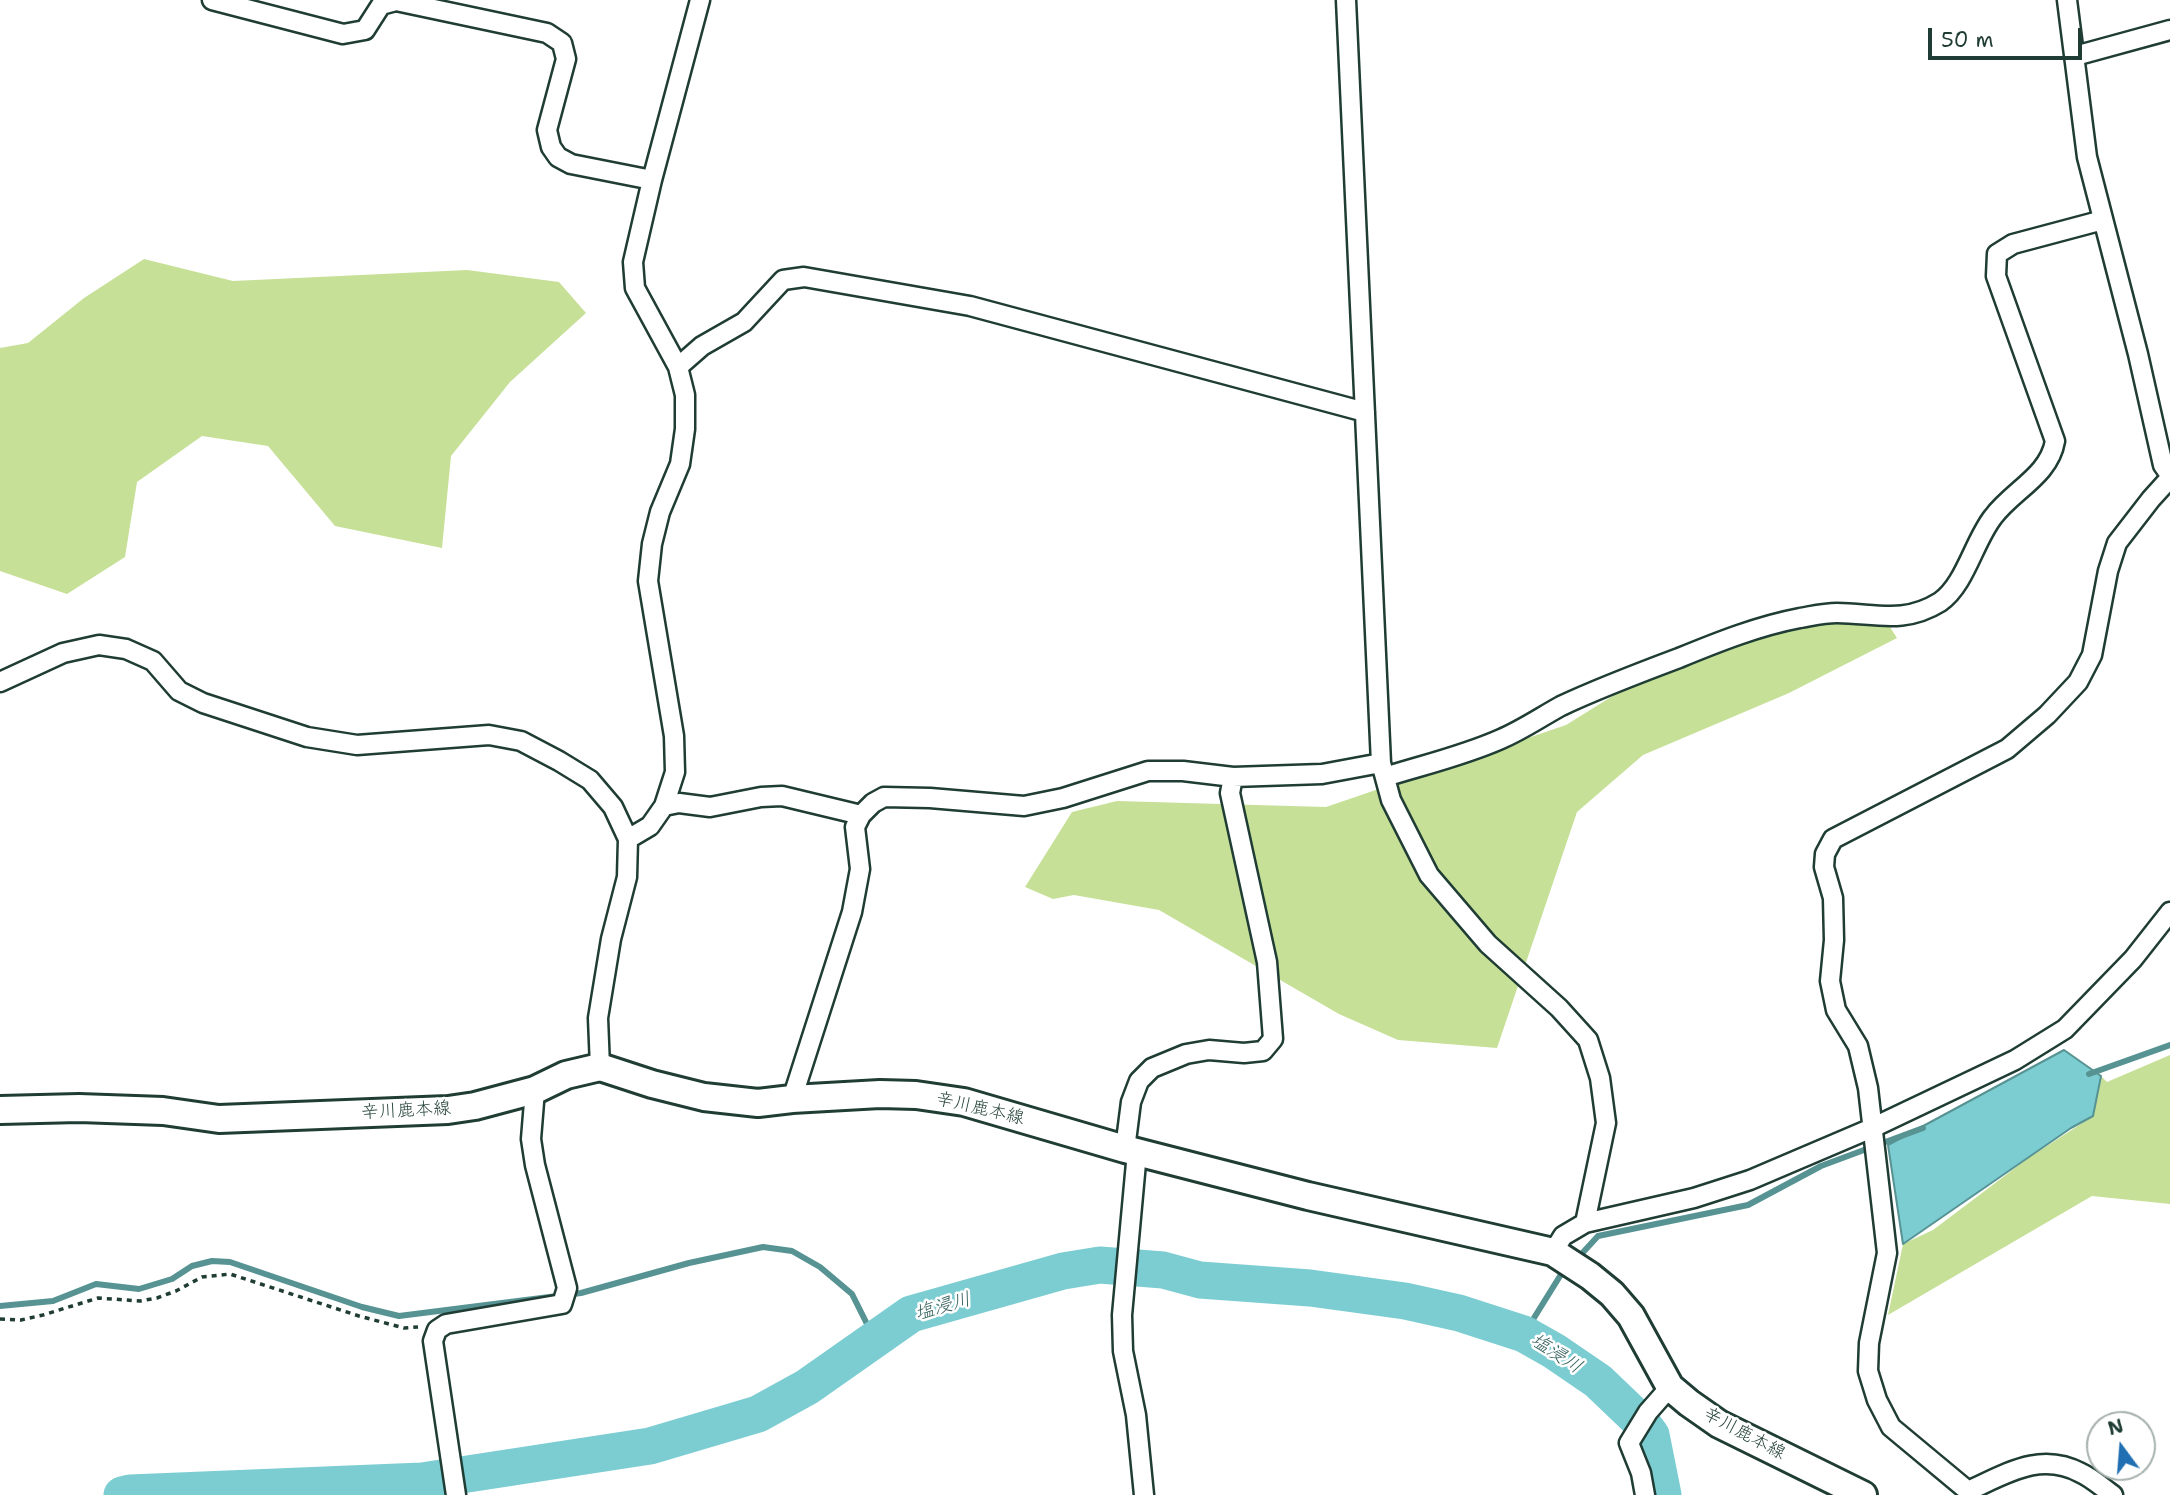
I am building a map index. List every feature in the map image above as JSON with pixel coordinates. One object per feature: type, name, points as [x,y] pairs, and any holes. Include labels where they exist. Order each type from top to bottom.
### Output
[{"type":"main road","name":"辛川鹿本線","points":[[0,1110],[79,1108],[163,1111],[219,1119],[448,1110],[475,1106],[535,1090],[566,1075],[600,1067],[704,1097],[758,1103],[792,1098],[880,1094],[928,1096],[964,1102],[1131,1150],[1308,1196],[1557,1254],[1612,1294],[1631,1316],[1670,1387],[1689,1403],[1719,1424],[1863,1495]]},
{"type":"street","points":[[212,0],[342,34],[365,30],[381,5],[396,1],[547,33],[562,43],[566,59],[548,130],[551,147],[558,157],[571,164],[652,180]]},
{"type":"street","points":[[628,839],[650,826],[664,806],[675,772],[674,736],[648,581],[657,523],[680,464],[685,395],[678,367],[635,288],[633,262],[700,0]]},
{"type":"street","points":[[1346,0],[1383,770],[1399,819],[1429,875],[1488,944],[1559,1008],[1588,1040],[1600,1078],[1606,1124],[1585,1223]]},
{"type":"street","points":[[2067,0],[2087,157],[2138,354],[2162,465],[2170,477],[2117,543],[2108,572],[2092,655],[2078,682],[2047,715],[2007,749],[1833,839],[1825,854],[1824,867],[1833,898],[1834,940],[1830,981],[1836,1010],[1858,1046],[1868,1088],[1887,1253],[1869,1343],[1868,1371],[1877,1400],[1891,1427],[1968,1493],[2026,1465],[2054,1464],[2081,1473],[2113,1495]]},
{"type":"street","points":[[2075,56],[2170,30]]},
{"type":"street","points":[[792,1098],[852,912],[860,869],[855,827],[861,815],[884,797],[1024,806],[1063,798],[1148,771],[1184,771],[1233,777],[1322,774],[1383,770],[1454,757],[1502,739],[1599,689],[1731,637],[1818,615],[1838,613],[1897,617],[1942,600],[1956,584],[1991,519],[2008,498],[2048,464],[2055,441],[1996,276],[1997,254],[2013,244],[2103,220]]},
{"type":"street","points":[[678,367],[702,346],[744,322],[783,280],[804,277],[970,306],[1365,412]]},
{"type":"street","points":[[0,682],[63,653],[99,645],[126,649],[153,661],[179,691],[202,703],[307,737],[357,745],[489,735],[521,741],[590,780],[613,807],[628,839],[627,877],[611,939],[598,1018],[600,1067]]},
{"type":"street","points":[[1144,1495],[1136,1415],[1123,1351],[1131,1102],[1139,1081],[1152,1068],[1186,1054],[1209,1050],[1244,1053],[1263,1051],[1273,1040],[1267,962],[1230,793],[1233,777]]},
{"type":"street","points":[[664,806],[680,803],[710,807],[761,797],[782,796],[861,815]]},
{"type":"street","points":[[1557,1254],[1563,1236],[1585,1223],[1694,1198],[1750,1180],[1872,1128],[2015,1060],[2065,1029],[2133,959],[2170,912]]},
{"type":"street","points":[[456,1493],[433,1341],[437,1330],[446,1324],[465,1320],[562,1304],[568,1287],[535,1165],[531,1139],[535,1090]]},
{"type":"street","points":[[1645,1495],[1629,1443],[1648,1412],[1670,1387]]},
{"type":"path","points":[[0,1319],[21,1320],[98,1298],[140,1301],[157,1298],[202,1278],[230,1274],[359,1316],[404,1328],[437,1330]]},
{"type":"green space","points":[[144,259],[233,281],[467,270],[559,282],[586,313],[510,382],[451,456],[442,548],[335,526],[268,446],[202,436],[137,482],[125,557],[67,594],[0,571],[0,348],[28,343],[84,298]]},
{"type":"green space","points":[[1881,613],[1897,638],[1789,693],[1643,755],[1577,812],[1497,1048],[1398,1040],[1339,1014],[1159,910],[1074,895],[1053,899],[1025,887],[1072,812],[1117,801],[1326,807],[1566,725],[1648,674],[1737,640],[1827,620]]},
{"type":"green space","points":[[2170,1055],[2170,1204],[2092,1196],[1888,1315],[1903,1244],[1933,1230],[2027,1159],[2093,1116],[2101,1076],[2107,1082]]},
{"type":"water","points":[[2064,1050],[2101,1076],[2093,1116],[2071,1128],[1903,1244],[1888,1145]]},
{"type":"waterway","points":[[2089,1074],[2170,1045]]},
{"type":"waterway","points":[[1576,1260],[1598,1236],[1748,1205],[1821,1166],[1923,1128]]},
{"type":"waterway","points":[[0,1306],[53,1301],[96,1284],[139,1289],[172,1279],[192,1266],[212,1261],[230,1262],[362,1307],[399,1316],[581,1293],[689,1263],[763,1247],[792,1251],[820,1267],[852,1294],[874,1338]]},
{"type":"waterway","name":"塩浸川","points":[[122,1495],[422,1481],[650,1446],[758,1414],[807,1387],[911,1314],[1063,1271],[1100,1265],[1163,1270],[1200,1280],[1310,1288],[1405,1301],[1459,1313],[1524,1334],[1598,1381],[1642,1423],[1651,1435],[1663,1495]]},
{"type":"waterway","points":[[1524,1334],[1560,1276],[1569,1268]]}]
